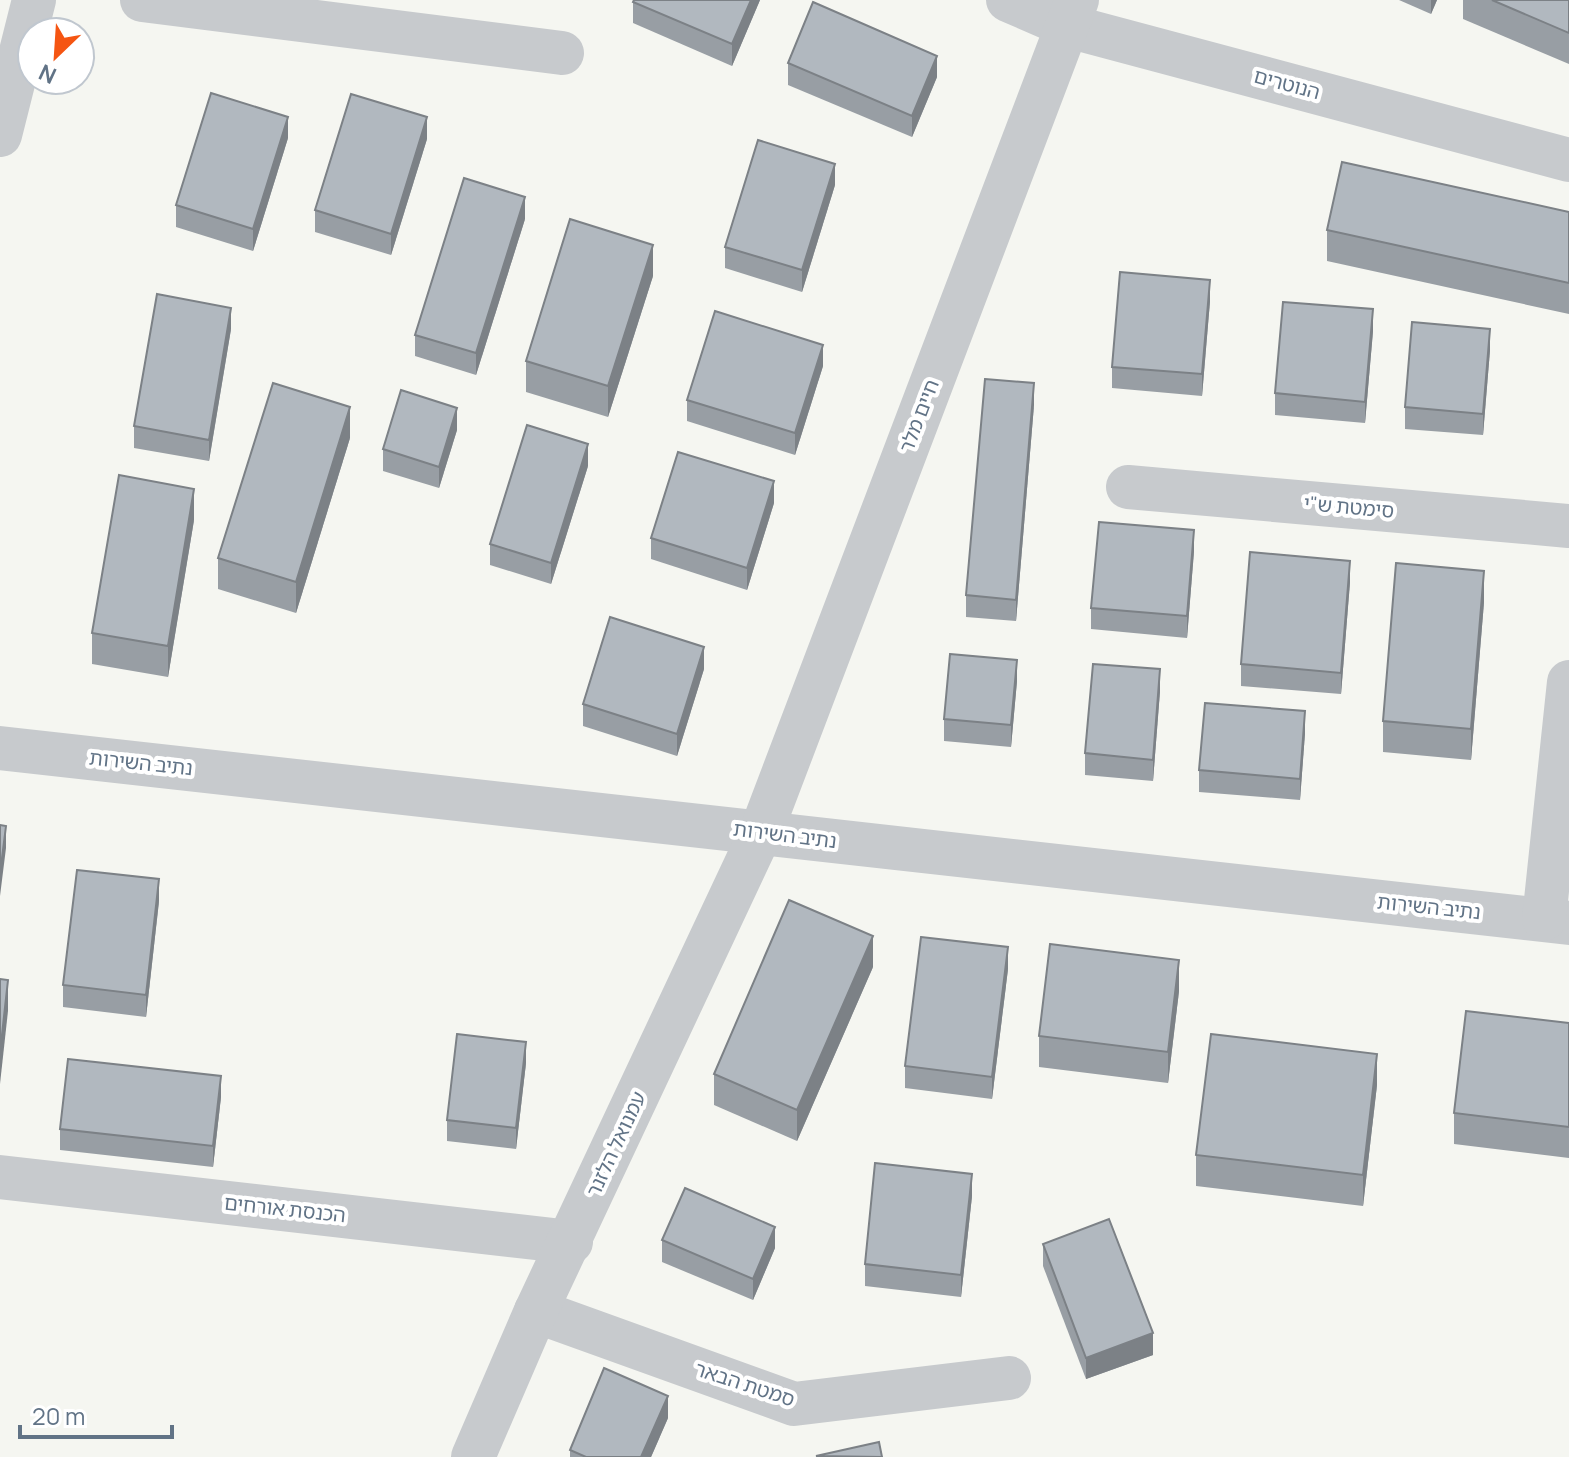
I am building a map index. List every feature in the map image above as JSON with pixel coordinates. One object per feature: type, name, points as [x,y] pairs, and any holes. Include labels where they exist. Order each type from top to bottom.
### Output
[{"type":"street","points":[[0,135],[34,0]]},
{"type":"street","points":[[142,0],[562,53]]},
{"type":"street","name":"הנוטרים","points":[[1008,0],[1072,13],[1569,160]]},
{"type":"street","name":"חיים מלר","points":[[761,832],[1072,13]]},
{"type":"street","name":"סימטת ש\"י","points":[[1128,487],[1569,526]]},
{"type":"street","points":[[1557,921],[1569,682]]},
{"type":"street","name":"נתיב השירות","points":[[0,748],[1557,921]]},
{"type":"street","name":"עמנואל הלזנר","points":[[473,1457],[536,1311],[761,832]]},
{"type":"street","name":"הכנסת אורחים","points":[[0,1177],[571,1242]]},
{"type":"street","name":"סמטת הבאר","points":[[536,1311],[794,1404],[1009,1378]]},
{"type":"building","points":[[634,0],[751,0],[732,44]]},
{"type":"building","points":[[1492,0],[1569,0],[1569,33]]},
{"type":"building","points":[[813,2],[937,56],[912,116],[788,63]]},
{"type":"building","points":[[211,93],[288,117],[253,229],[176,205]]},
{"type":"building","points":[[351,94],[427,117],[391,234],[315,210]]},
{"type":"building","points":[[758,140],[835,164],[802,270],[725,247]]},
{"type":"building","points":[[1342,162],[1569,212],[1569,283],[1327,230]]},
{"type":"building","points":[[464,178],[525,197],[476,353],[415,335]]},
{"type":"building","points":[[570,219],[653,245],[608,386],[526,361]]},
{"type":"building","points":[[1120,272],[1210,280],[1202,374],[1112,367]]},
{"type":"building","points":[[157,294],[231,308],[209,440],[134,426]]},
{"type":"building","points":[[1283,302],[1373,309],[1365,402],[1275,393]]},
{"type":"building","points":[[715,311],[823,345],[795,433],[687,400]]},
{"type":"building","points":[[1412,322],[1490,329],[1483,414],[1405,407]]},
{"type":"building","points":[[985,379],[1034,383],[1016,600],[966,595]]},
{"type":"building","points":[[273,383],[350,407],[296,582],[218,558]]},
{"type":"building","points":[[401,390],[457,408],[439,467],[383,449]]},
{"type":"building","points":[[527,425],[588,444],[551,563],[490,544]]},
{"type":"building","points":[[678,452],[774,481],[747,568],[651,538]]},
{"type":"building","points":[[119,475],[194,489],[168,646],[92,633]]},
{"type":"building","points":[[1099,522],[1194,530],[1187,616],[1091,608]]},
{"type":"building","points":[[1250,552],[1350,561],[1341,673],[1241,664]]},
{"type":"building","points":[[1396,563],[1484,571],[1471,729],[1383,721]]},
{"type":"building","points":[[610,617],[704,647],[677,734],[583,704]]},
{"type":"building","points":[[950,654],[1017,660],[1011,725],[944,719]]},
{"type":"building","points":[[1093,664],[1160,669],[1153,760],[1085,753]]},
{"type":"building","points":[[1205,703],[1305,711],[1300,779],[1199,770]]},
{"type":"building","points":[[0,825],[6,826],[0,874]]},
{"type":"building","points":[[77,870],[159,879],[146,995],[63,985]]},
{"type":"building","points":[[789,900],[873,936],[797,1110],[714,1074]]},
{"type":"building","points":[[921,937],[1008,947],[992,1077],[905,1066]]},
{"type":"building","points":[[1050,944],[1179,960],[1168,1052],[1039,1036]]},
{"type":"building","points":[[0,979],[8,980],[0,1053]]},
{"type":"building","points":[[1466,1011],[1569,1023],[1569,1127],[1454,1113]]},
{"type":"building","points":[[457,1034],[526,1042],[516,1128],[447,1120]]},
{"type":"building","points":[[1211,1034],[1377,1054],[1363,1175],[1196,1155]]},
{"type":"building","points":[[68,1059],[221,1076],[213,1146],[60,1129]]},
{"type":"building","points":[[875,1163],[972,1174],[961,1275],[865,1264]]},
{"type":"building","points":[[685,1188],[775,1227],[753,1279],[662,1240]]},
{"type":"building","points":[[1109,1219],[1153,1333],[1086,1358],[1043,1244]]},
{"type":"building","points":[[604,1368],[668,1396],[641,1457],[586,1457],[570,1450]]},
{"type":"building","points":[[879,1442],[882,1457],[816,1456]]}]
